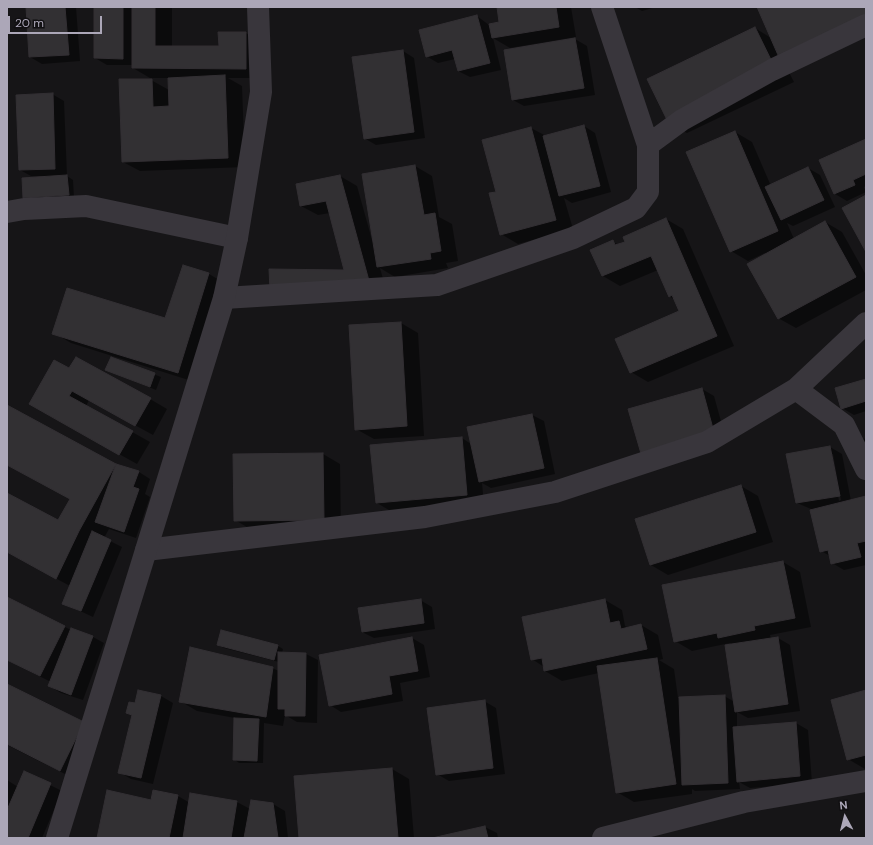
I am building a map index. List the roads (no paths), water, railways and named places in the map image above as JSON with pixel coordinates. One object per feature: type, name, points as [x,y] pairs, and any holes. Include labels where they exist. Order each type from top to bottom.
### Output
[{"type":"street","points":[[57,838],[224,298],[237,238],[261,92],[258,7]]},
{"type":"street","points":[[224,298],[437,284],[573,238],[636,208],[648,192],[648,145],[602,7]]},
{"type":"street","points":[[648,145],[682,120],[772,70],[866,25]]},
{"type":"street","points":[[7,212],[24,209],[86,206],[237,238]]},
{"type":"street","points":[[146,550],[425,517],[555,492],[707,442],[796,389],[866,323]]},
{"type":"street","points":[[796,389],[844,425],[866,469]]},
{"type":"street","points":[[602,838],[744,802],[866,781]]}]
